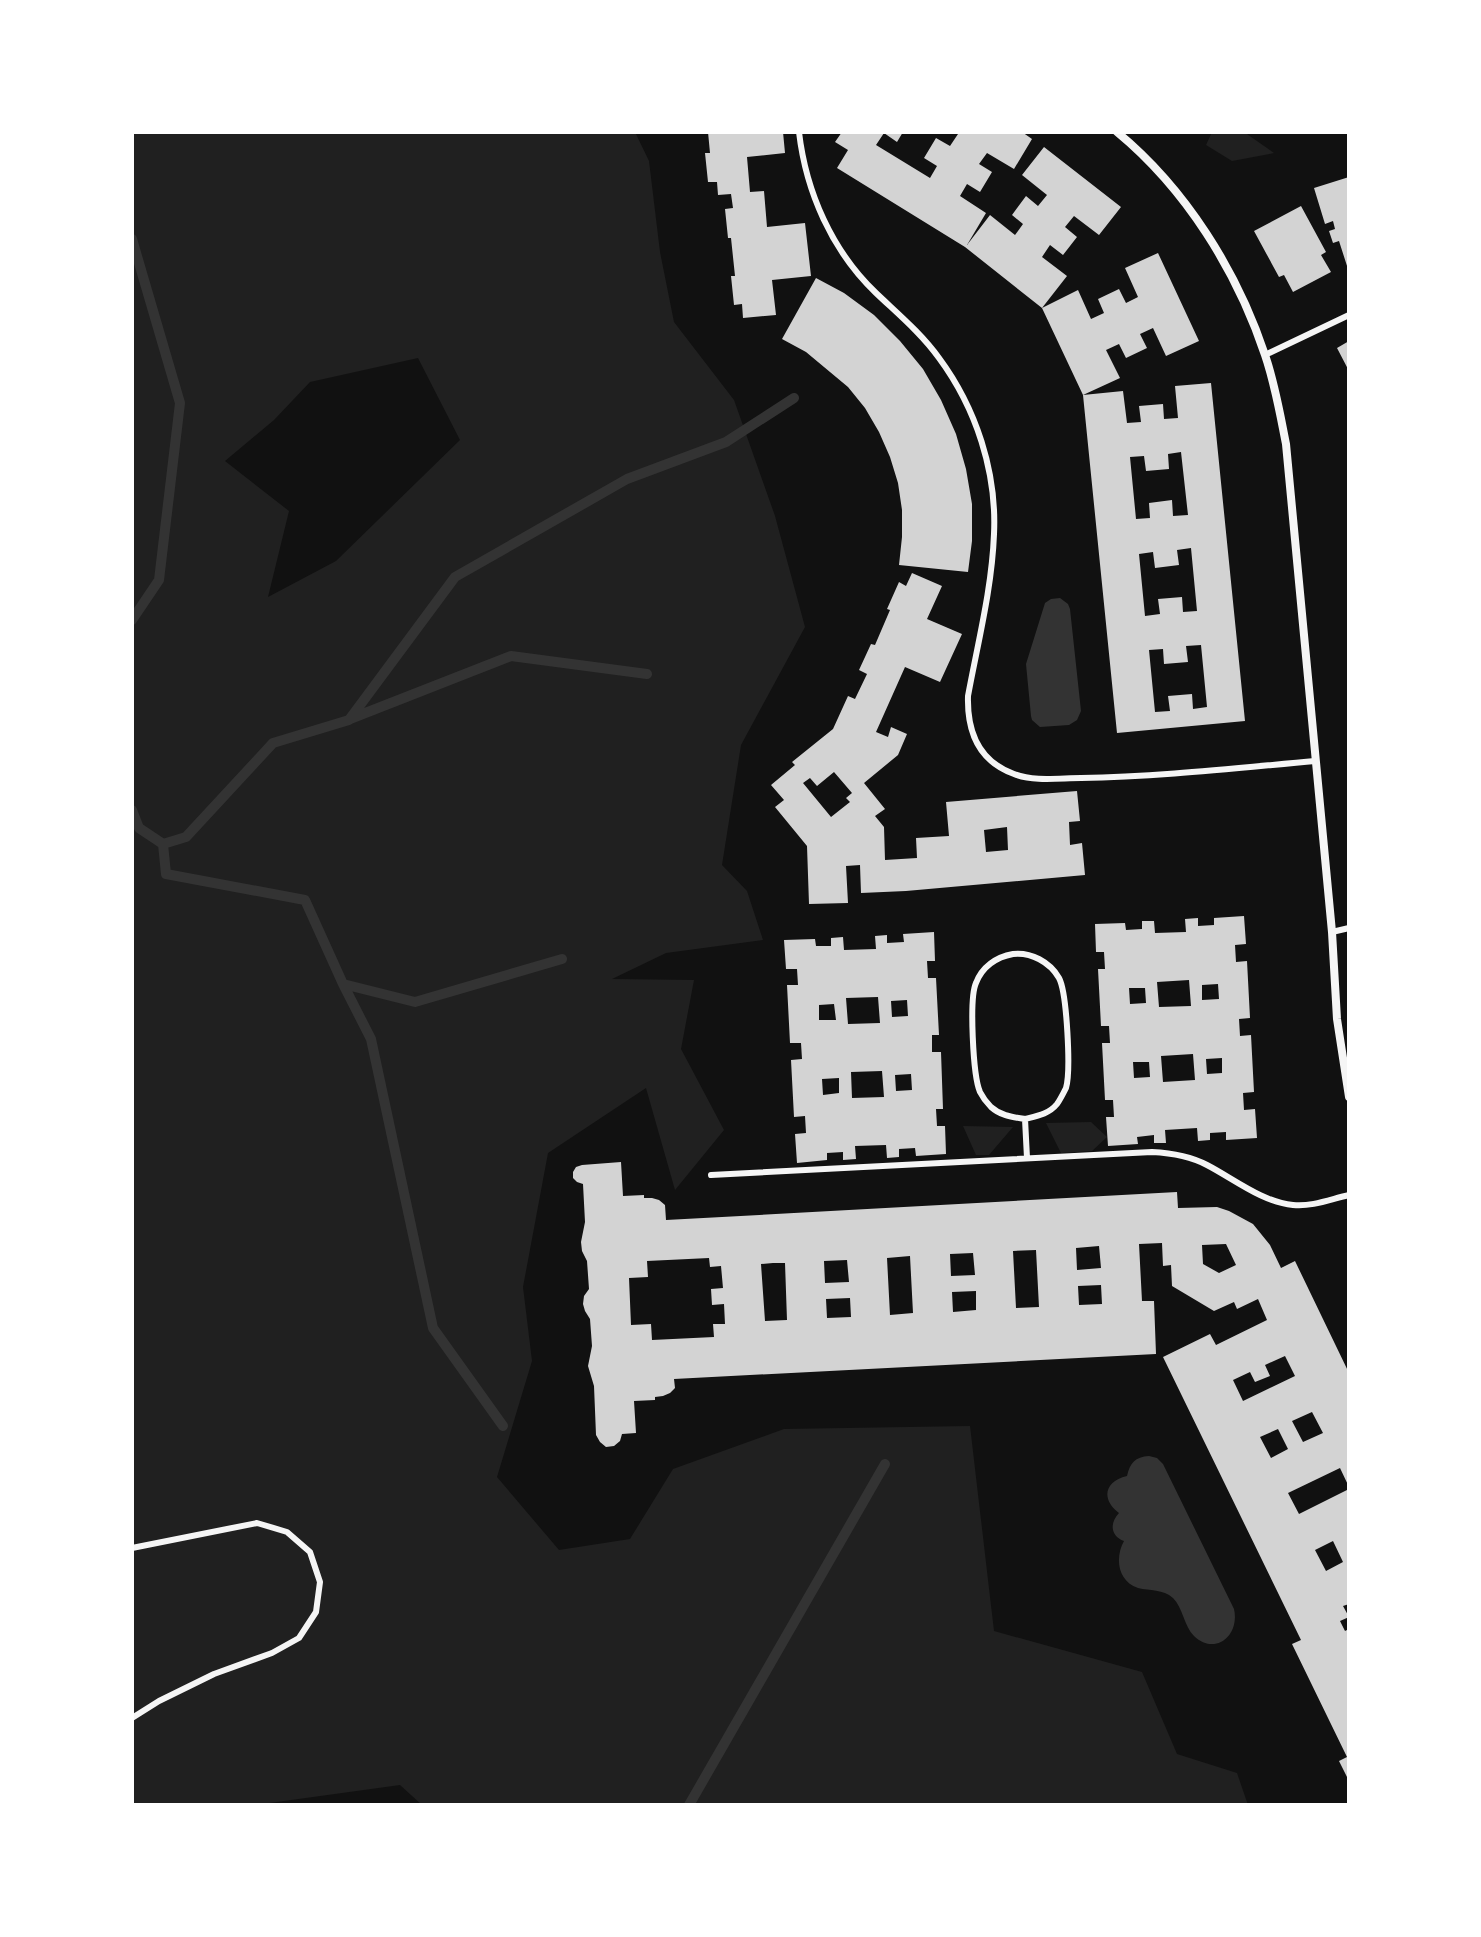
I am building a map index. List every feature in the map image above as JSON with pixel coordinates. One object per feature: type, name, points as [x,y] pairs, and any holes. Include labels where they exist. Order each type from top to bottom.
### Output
[{"type":"street","points":[[1117,132],[1164,179],[1196,219],[1223,262],[1247,308],[1278,399],[1286,444],[1332,932],[1337,1019],[1349,1097]]},
{"type":"lane","points":[[799,132],[812,193],[838,246],[875,292],[919,333],[939,357],[956,383],[981,440],[993,501],[994,532],[992,563],[967,716],[972,735],[982,753],[1006,771],[1035,779],[1138,777],[1315,761]]},
{"type":"lane","points":[[1265,355],[1349,315]]},
{"type":"lane","points":[[1332,932],[1349,928]]},
{"type":"lane","points":[[1016,954],[1034,956],[1049,965],[1060,979],[1068,1056],[1066,1089],[1057,1104],[1042,1115],[1025,1119],[1007,1117],[992,1108],[981,1093],[976,1076],[972,1002],[975,984],[984,968],[998,958],[1016,954]]},
{"type":"lane","points":[[1025,1119],[1027,1158]]},
{"type":"lane","points":[[711,1175],[1152,1152],[1171,1153],[1206,1164],[1277,1202],[1305,1205],[1349,1195]]},
{"type":"lane","points":[[132,1548],[257,1523],[287,1532],[310,1552],[320,1582],[316,1612],[299,1638],[272,1653],[214,1674],[132,1718]]},
{"type":"shaded area","points":[[132,132],[635,132],[649,161],[660,252],[674,322],[734,400],[775,516],[805,627],[741,745],[722,865],[747,891],[763,940],[666,953],[612,979],[694,980],[681,1049],[724,1130],[675,1190],[646,1088],[548,1153],[523,1287],[532,1361],[497,1477],[559,1550],[630,1539],[673,1469],[784,1429],[970,1426],[994,1631],[1142,1672],[1177,1754],[1237,1773],[1248,1805],[422,1805],[400,1785],[255,1805],[132,1805]],"holes":[[[418,358],[460,440],[336,561],[268,597],[289,511],[225,461],[274,420],[310,382]]]},
{"type":"shaded area","points":[[1212,132],[1244,132],[1274,153],[1232,161],[1206,145]]},
{"type":"shaded area","points":[[1060,598],[1070,609],[1081,711],[1077,720],[1069,725],[1040,727],[1031,716],[1026,664],[1045,603]]},
{"type":"shaded area","points":[[1091,1122],[1107,1137],[1092,1151],[1061,1153],[1046,1123]]},
{"type":"shaded area","points":[[963,1126],[1013,1127],[989,1155],[976,1155]]},
{"type":"shaded area","points":[[1149,1456],[1163,1464],[1234,1609],[1235,1619],[1230,1635],[1217,1643],[1202,1642],[1194,1636],[1169,1595],[1131,1585],[1122,1574],[1119,1554],[1124,1541],[1116,1536],[1113,1529],[1119,1513],[1109,1502],[1108,1492],[1114,1482],[1127,1476],[1134,1462]]},
{"type":"building","points":[[708,132],[783,132],[785,153],[747,157],[750,192],[764,191],[767,227],[805,223],[811,276],[772,280],[776,315],[743,318],[742,304],[734,305],[731,276],[735,276],[725,209],[733,208],[731,194],[718,195],[717,182],[708,182],[705,153],[710,153]]},
{"type":"building","points":[[842,132],[903,132],[897,142],[884,133],[876,145],[930,178],[937,166],[924,158],[936,138],[950,146],[958,134],[954,132],[1022,132],[1032,139],[1014,169],[987,153],[979,164],[992,172],[980,192],[967,184],[960,196],[986,213],[967,245],[990,215],[1015,235],[1023,224],[1012,215],[1026,196],[1038,206],[1047,195],[1022,175],[1044,147],[1121,207],[1099,235],[1074,216],[1065,227],[1077,237],[1063,255],[1050,245],[1042,257],[1067,276],[1042,308],[965,247],[837,168],[848,150],[835,142]]},
{"type":"building","points":[[1349,177],[1348,269],[1339,241],[1333,243],[1329,231],[1335,229],[1333,221],[1325,224],[1314,188]]},
{"type":"building","points":[[1301,206],[1326,252],[1321,255],[1331,272],[1293,292],[1284,275],[1279,277],[1254,231]]},
{"type":"building","points":[[1158,253],[1199,341],[1166,356],[1153,328],[1140,334],[1147,348],[1126,358],[1119,344],[1106,350],[1120,378],[1083,395],[1042,308],[1078,290],[1091,319],[1104,313],[1098,299],[1119,289],[1126,303],[1138,297],[1125,268]]},
{"type":"building","points":[[816,278],[844,293],[874,315],[923,369],[941,400],[956,434],[972,504],[968,572],[899,565],[902,510],[898,483],[879,432],[848,387],[806,352],[782,339]]},
{"type":"building","points":[[1349,341],[1349,371],[1337,348]]},
{"type":"building","points":[[1211,383],[1245,721],[1117,733],[1083,395],[1123,391],[1127,423],[1141,422],[1139,406],[1163,404],[1164,419],[1178,418],[1175,386]],"holes":[[[1181,452],[1188,515],[1173,516],[1172,500],[1149,503],[1150,518],[1136,519],[1130,457],[1144,456],[1146,471],[1169,469],[1168,454]],[[1191,548],[1197,611],[1183,612],[1182,597],[1158,599],[1160,614],[1145,616],[1139,554],[1153,552],[1155,568],[1179,565],[1177,550]],[[1201,645],[1207,707],[1193,709],[1192,694],[1168,696],[1170,711],[1155,712],[1149,650],[1163,649],[1164,664],[1188,662],[1186,646]]]},
{"type":"building","points":[[912,573],[942,586],[927,619],[962,634],[940,682],[905,667],[876,732],[888,737],[891,727],[907,734],[898,755],[864,783],[885,809],[875,816],[884,827],[885,860],[917,858],[916,838],[949,836],[946,802],[1077,791],[1080,821],[1069,822],[1070,845],[1082,843],[1085,875],[861,893],[860,865],[846,866],[848,903],[809,904],[807,846],[775,807],[784,800],[771,785],[795,765],[792,762],[833,729],[848,696],[855,699],[867,674],[859,670],[871,644],[875,645],[899,582],[906,586]],"holes":[[[834,772],[852,793],[846,798],[850,802],[831,817],[803,783],[810,778],[817,786]],[[1007,827],[1008,850],[986,852],[984,830]]]},
{"type":"building","points":[[1244,916],[1246,944],[1235,945],[1236,962],[1247,961],[1250,1018],[1239,1019],[1240,1036],[1251,1035],[1254,1092],[1243,1093],[1244,1110],[1255,1109],[1257,1138],[1226,1140],[1226,1132],[1210,1133],[1210,1140],[1198,1141],[1197,1128],[1165,1130],[1166,1143],[1154,1143],[1154,1135],[1137,1137],[1138,1144],[1108,1146],[1106,1117],[1114,1117],[1113,1100],[1105,1100],[1102,1043],[1110,1043],[1109,1026],[1101,1026],[1098,969],[1105,969],[1104,952],[1096,952],[1095,924],[1125,923],[1126,930],[1142,929],[1142,921],[1154,921],[1155,933],[1186,932],[1185,919],[1198,918],[1198,926],[1214,925],[1214,918]],"holes":[[[1189,980],[1191,1006],[1159,1007],[1157,982]],[[1218,984],[1219,999],[1202,1000],[1202,985]],[[1129,988],[1145,988],[1146,1003],[1130,1004]],[[1193,1054],[1195,1080],[1163,1082],[1161,1056]],[[1222,1058],[1222,1073],[1207,1074],[1206,1059]],[[1133,1062],[1149,1062],[1150,1077],[1134,1078]]]},
{"type":"building","points":[[934,932],[935,961],[927,961],[928,978],[936,978],[939,1035],[932,1035],[932,1052],[941,1052],[943,1109],[936,1109],[937,1126],[945,1126],[946,1154],[916,1156],[915,1148],[899,1149],[899,1157],[887,1158],[886,1145],[855,1146],[856,1159],[843,1160],[843,1152],[827,1153],[827,1160],[797,1163],[795,1134],[806,1133],[805,1116],[794,1117],[791,1060],[802,1059],[801,1043],[790,1043],[787,985],[798,985],[797,969],[786,969],[784,940],[815,939],[816,946],[831,946],[831,938],[843,937],[844,950],[876,949],[875,936],[887,935],[887,943],[904,942],[903,934]],"holes":[[[878,997],[880,1023],[848,1024],[846,998]],[[907,1000],[908,1016],[892,1017],[891,1001]],[[834,1004],[836,1020],[819,1020],[819,1005]],[[882,1071],[884,1097],[852,1098],[851,1072]],[[911,1074],[912,1090],[896,1091],[895,1075]],[[839,1078],[839,1093],[823,1095],[822,1079]]]},
{"type":"building","points":[[621,1162],[623,1196],[644,1195],[644,1198],[659,1200],[665,1205],[666,1220],[1177,1192],[1178,1208],[1217,1207],[1253,1224],[1270,1245],[1281,1268],[1295,1261],[1349,1373],[1349,1487],[1340,1468],[1288,1493],[1299,1514],[1349,1489],[1349,1604],[1343,1606],[1349,1617],[1340,1621],[1345,1631],[1349,1629],[1349,1781],[1339,1761],[1347,1757],[1292,1644],[1301,1640],[1163,1357],[1210,1334],[1216,1345],[1267,1320],[1258,1299],[1237,1309],[1234,1302],[1214,1311],[1172,1286],[1171,1265],[1163,1266],[1162,1243],[1139,1244],[1142,1301],[1154,1301],[1156,1354],[674,1379],[675,1388],[670,1393],[655,1397],[655,1400],[634,1401],[636,1433],[622,1434],[614,1446],[606,1447],[596,1435],[594,1386],[588,1366],[592,1346],[590,1319],[583,1304],[589,1289],[587,1261],[581,1242],[585,1222],[583,1184],[573,1178],[576,1167]],"holes":[[[1226,1244],[1236,1265],[1219,1273],[1203,1264],[1202,1245]],[[1099,1246],[1101,1268],[1077,1270],[1076,1248]],[[1036,1250],[1039,1307],[1016,1308],[1013,1251]],[[973,1253],[975,1275],[951,1276],[950,1254]],[[910,1256],[913,1313],[890,1315],[887,1258]],[[709,1258],[710,1267],[721,1266],[723,1288],[711,1289],[712,1305],[724,1304],[725,1324],[713,1324],[714,1337],[652,1340],[651,1324],[631,1325],[629,1278],[648,1277],[647,1261]],[[847,1260],[849,1282],[825,1283],[824,1261]],[[785,1263],[787,1320],[765,1321],[761,1264]],[[1101,1285],[1102,1304],[1079,1305],[1078,1286]],[[976,1291],[976,1310],[953,1312],[952,1292]],[[850,1298],[851,1317],[827,1318],[826,1299]],[[1285,1356],[1295,1376],[1243,1401],[1233,1380],[1250,1372],[1255,1382],[1270,1376],[1265,1365]],[[1312,1412],[1323,1433],[1303,1442],[1292,1421]],[[1278,1429],[1288,1449],[1271,1458],[1260,1437]],[[1333,1541],[1343,1562],[1326,1571],[1315,1550]]]},
{"type":"waterway","points":[[132,239],[180,403],[159,580],[132,620]]},
{"type":"waterway","points":[[132,810],[139,828],[163,844],[186,837],[273,743],[349,720],[455,577],[627,479],[726,442],[794,398]]},
{"type":"waterway","points":[[350,719],[511,656],[647,674]]},
{"type":"waterway","points":[[163,844],[166,874],[305,900],[343,984],[415,1002],[562,959]]},
{"type":"waterway","points":[[343,984],[371,1039],[433,1328],[503,1426]]},
{"type":"waterway","points":[[689,1805],[885,1464]]}]
